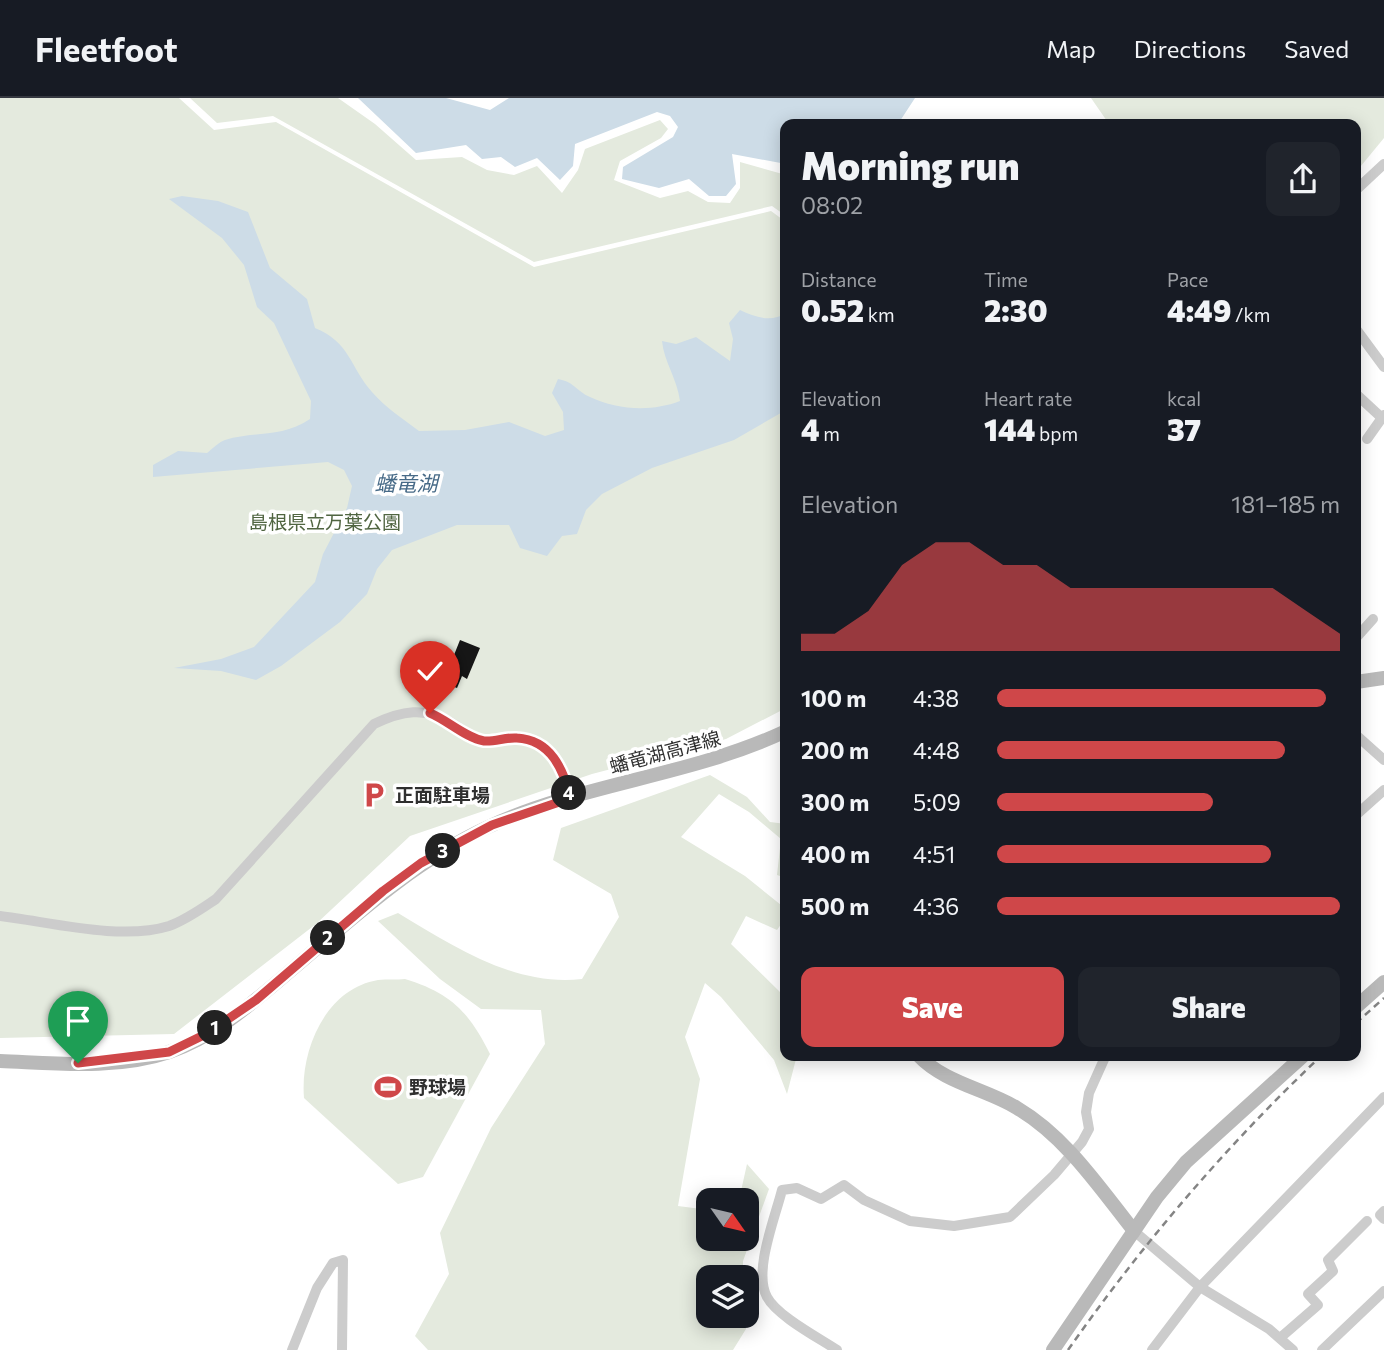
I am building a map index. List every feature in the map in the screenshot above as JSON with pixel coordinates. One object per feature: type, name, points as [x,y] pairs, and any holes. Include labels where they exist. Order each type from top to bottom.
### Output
[{"type":"main road","points":[[1361,681],[1384,678]]},
{"type":"main road","name":"蟠竜湖高津線","points":[[0,1060],[78,1063],[169,1052],[206,1034],[256,1000],[383,891],[421,863],[492,825],[571,798],[723,757],[780,733]]},
{"type":"main road","points":[[1361,1003],[1384,982]]},
{"type":"main road","points":[[926,1061],[947,1076],[1015,1106],[1052,1133],[1134,1231]]},
{"type":"main road","points":[[1053,1350],[1134,1231],[1186,1162],[1297,1061]]},
{"type":"street","points":[[1361,185],[1384,164]]},
{"type":"street","points":[[1361,336],[1384,367]]},
{"type":"street","points":[[1361,398],[1383,416],[1367,439]]},
{"type":"street","points":[[1361,632],[1373,619]]},
{"type":"street","points":[[0,916],[114,931],[144,931],[191,916],[216,899],[374,724],[394,714],[412,711],[430,713],[482,741],[514,737],[531,740],[551,752],[564,773],[571,798]]},
{"type":"street","points":[[1361,740],[1384,760]]},
{"type":"street","points":[[1361,811],[1384,790]]},
{"type":"street","points":[[837,1350],[778,1310],[767,1299],[762,1286],[762,1269],[782,1191],[797,1188],[821,1199],[844,1185],[864,1200],[910,1221],[970,1226],[1010,1217],[1054,1175],[1088,1129],[1086,1112],[1089,1093],[1103,1061]]},
{"type":"street","points":[[1152,1350],[1200,1287],[1384,1097]]},
{"type":"street","points":[[1384,1211],[1380,1215],[1384,1219]]},
{"type":"street","points":[[1280,1338],[1318,1305],[1308,1294],[1333,1271],[1328,1260],[1367,1221]]},
{"type":"street","points":[[1134,1231],[1200,1287],[1231,1303],[1293,1350]]},
{"type":"street","points":[[292,1350],[317,1288],[333,1263],[343,1260],[342,1350]]},
{"type":"street","points":[[1322,1350],[1384,1292]]},
{"type":"green space","name":"島根県立万葉公園","points":[[0,98],[179,98],[214,130],[276,122],[534,267],[771,211],[780,218],[780,711],[726,739],[592,774],[410,836],[316,924],[174,1034],[0,1038]]},
{"type":"green space","points":[[190,98],[338,98],[375,124],[416,160],[462,157],[487,170],[514,175],[537,166],[562,193],[578,170],[585,149],[660,120],[668,129],[661,138],[620,161],[614,180],[660,198],[688,191],[708,202],[730,203],[740,188],[740,162],[780,173],[780,212],[772,206],[534,262],[273,116],[217,123]]},
{"type":"green space","points":[[1091,98],[1384,98],[1384,138],[1361,166],[1361,119],[1106,119]]},
{"type":"green space","points":[[710,775],[747,797],[770,822],[780,823],[780,838],[749,812],[719,794],[681,837],[745,876],[780,904],[780,926],[777,930],[746,916],[731,944],[780,992],[780,1061],[795,1061],[787,1094],[774,1060],[721,997],[705,983],[685,1037],[700,1079],[678,1206],[696,1208],[696,1251],[747,1251],[743,1265],[696,1265],[696,1328],[746,1328],[733,1350],[428,1350],[415,1336],[449,1274],[440,1233],[491,1128],[545,1044],[541,1010],[481,1009],[440,979],[378,921],[398,913],[463,950],[509,970],[557,980],[582,979],[619,917],[611,894],[553,860],[561,828]]},
{"type":"green space","points":[[780,848],[780,876],[777,875]]},
{"type":"green space","name":"野球場","points":[[405,979],[435,991],[457,1006],[474,1027],[490,1054],[423,1177],[398,1184],[304,1098],[304,1080],[312,1042],[330,1009],[359,986],[378,980]]},
{"type":"green space","points":[[747,1164],[769,1189],[760,1214],[760,1188],[742,1188]]},
{"type":"water","points":[[358,98],[446,98],[490,110],[509,98],[915,98],[901,119],[780,119],[780,163],[732,154],[736,184],[726,196],[709,196],[689,179],[659,188],[622,179],[623,167],[673,137],[678,127],[670,116],[657,112],[575,144],[573,166],[560,180],[537,158],[515,167],[501,157],[482,159],[466,145],[416,153]]},
{"type":"water","name":"蟠竜湖","points":[[182,196],[218,201],[248,212],[270,268],[307,299],[315,328],[336,340],[377,398],[419,431],[465,430],[509,422],[545,436],[564,430],[563,412],[552,393],[558,379],[568,382],[590,397],[623,407],[658,407],[680,401],[662,341],[676,344],[696,337],[730,361],[733,339],[729,323],[740,310],[757,317],[780,316],[780,413],[734,440],[652,468],[602,494],[586,510],[577,534],[562,536],[547,556],[520,548],[509,525],[457,525],[392,550],[377,569],[367,594],[340,622],[281,666],[256,680],[221,671],[174,668],[221,659],[254,647],[315,582],[323,554],[347,508],[352,486],[344,470],[328,462],[153,477],[153,465],[178,451],[207,453],[225,440],[279,432],[310,419],[311,401],[274,323],[257,307],[244,265],[222,238],[169,199]]},
{"type":"building","points":[[460,640],[480,648],[467,679],[462,676],[457,688],[432,678],[439,660],[450,665]]},
{"type":"railway","points":[[1361,1019],[1384,998]]},
{"type":"railway","points":[[1068,1350],[1156,1233],[1253,1124],[1316,1061]]},
{"type":"place","name":"正面駐車場","points":[[374,795]]},
{"type":"place","name":"野球場","points":[[388,1087]]},
{"type":"route","points":[[78,1063],[128,1060],[169,1052],[206,1034],[256,1000],[383,891],[421,863],[492,825],[571,798],[564,773],[551,752],[531,740],[514,737],[482,741],[430,713]]}]
